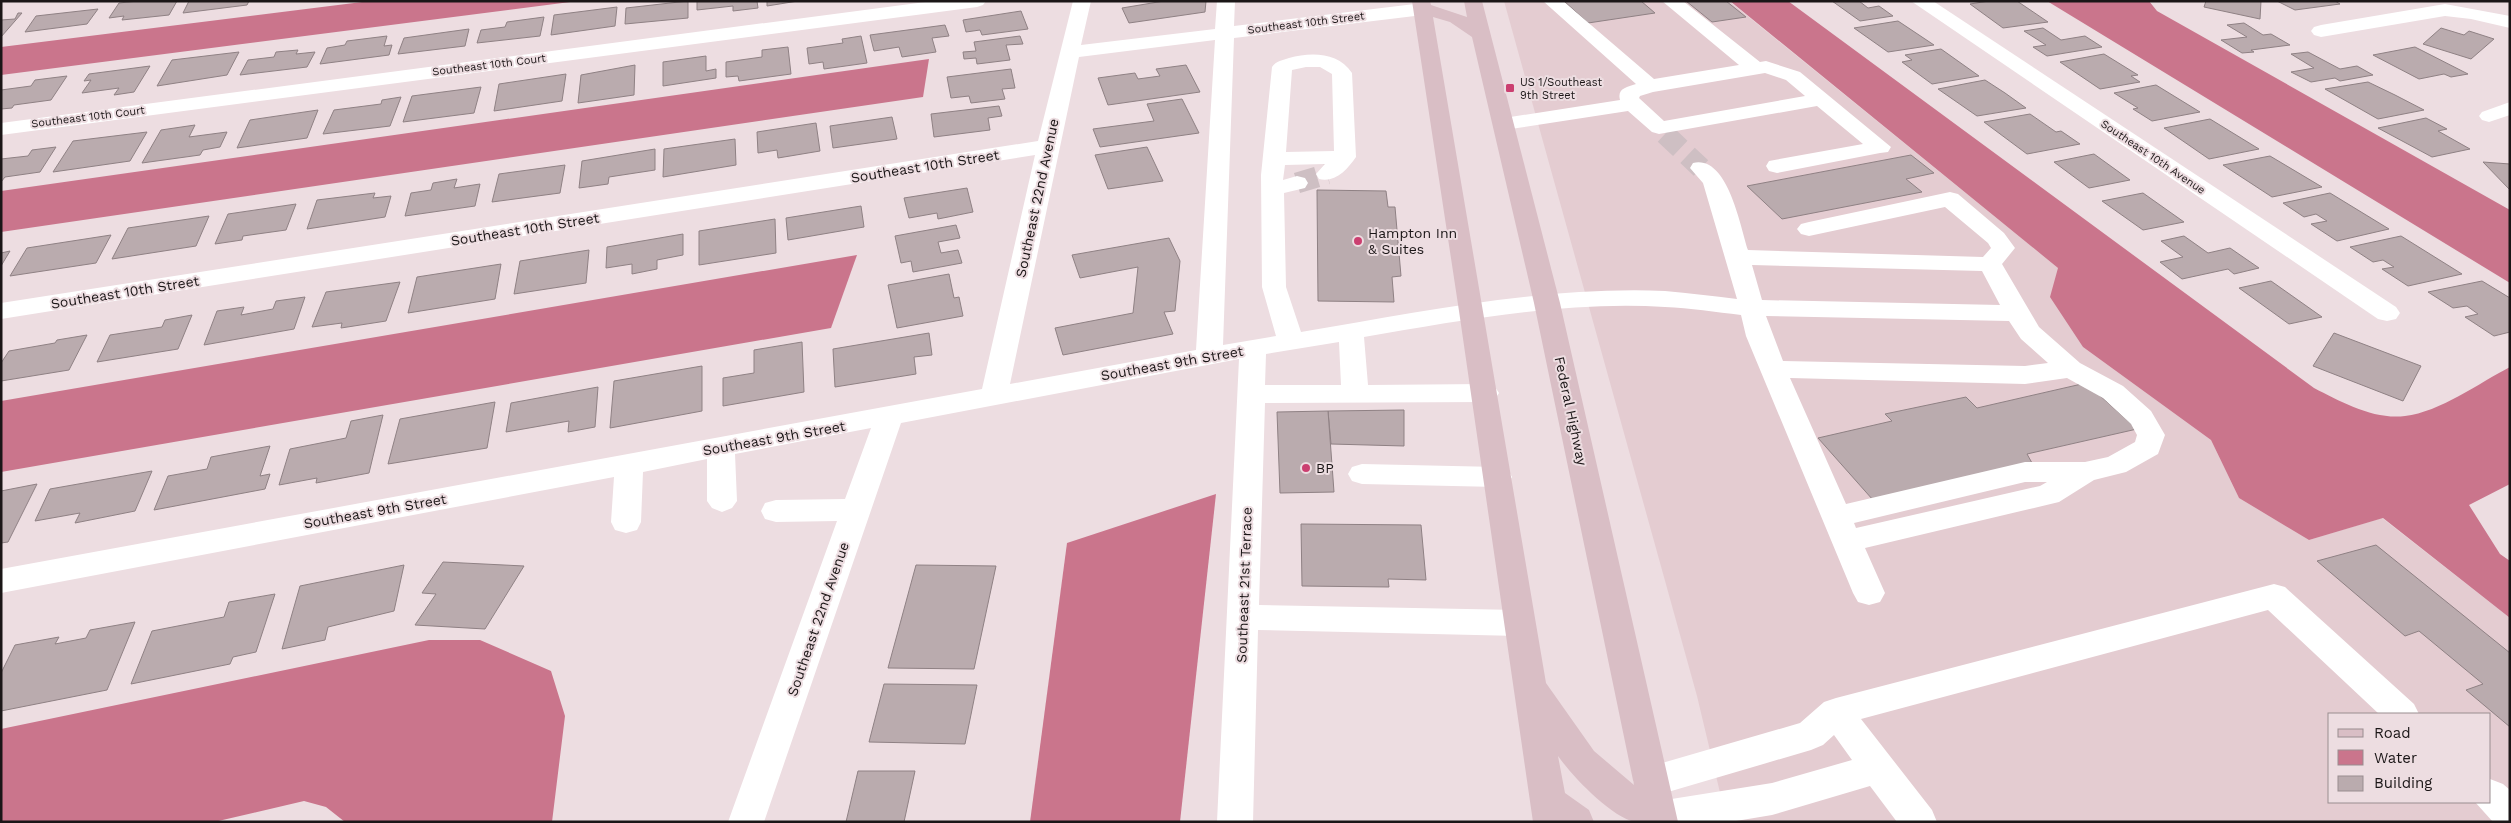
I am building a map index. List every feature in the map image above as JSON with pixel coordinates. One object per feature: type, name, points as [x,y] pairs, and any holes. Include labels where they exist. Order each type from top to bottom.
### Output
[{"type":"main road","name":"Federal Highway","points":[[1473,1],[1547,303],[1659,819]]},
{"type":"main road","points":[[1422,5],[1456,18],[1483,36]]},
{"type":"main road","points":[[1422,5],[1485,393],[1549,812],[1576,822]]},
{"type":"main road","points":[[1529,685],[1582,762],[1619,796],[1659,819]]},
{"type":"street","name":"Southeast 10th Court","points":[[1,129],[977,1]]},
{"type":"street","name":"Southeast 22nd Avenue","points":[[994,396],[1048,146],[1082,1]]},
{"type":"street","points":[[1226,1],[1235,32]]},
{"type":"street","points":[[1325,1],[1338,19]]},
{"type":"street","points":[[1552,1],[1650,86]]},
{"type":"street","points":[[1671,1],[1756,69]]},
{"type":"street","name":"Southeast 10th Avenue","points":[[1920,1],[2387,313]]},
{"type":"street","name":"Southeast 10th Street","points":[[1070,52],[1338,19],[1422,5]]},
{"type":"street","points":[[1209,357],[1235,32],[1245,10]]},
{"type":"street","points":[[2321,31],[2445,10],[2471,13],[2510,22]]},
{"type":"street","points":[[1291,342],[1274,287],[1272,189],[1282,67],[1306,61],[1326,61],[1342,73],[1345,157],[1327,174]]},
{"type":"street","points":[[1777,166],[1880,147],[1822,99],[1793,76],[1766,67],[1650,86],[1630,92],[1629,98],[1633,104],[1662,131],[1822,99]]},
{"type":"street","points":[[1504,124],[1633,104]]},
{"type":"street","points":[[2489,116],[2510,108]]},
{"type":"street","name":"Southeast 10th Street","points":[[1,311],[1048,146]]},
{"type":"street","points":[[1275,159],[1345,157]]},
{"type":"street","points":[[1701,168],[1714,181],[1738,257],[1750,308],[1773,369],[1869,593]]},
{"type":"street","points":[[1272,189],[1297,183]]},
{"type":"street","points":[[1809,229],[1950,199],[1996,238],[2003,248],[1990,264]]},
{"type":"street","points":[[1738,257],[1990,264]]},
{"type":"street","points":[[1841,529],[2049,495],[2085,472],[2116,465],[2148,447],[2151,435],[2141,418],[2113,392],[2071,369],[2030,333],[1990,264]]},
{"type":"street","name":"Southeast 9th Street","points":[[1,581],[1253,348],[1472,311],[1547,303],[1664,299],[1750,308],[2017,313]]},
{"type":"street","points":[[1351,332],[1355,393]]},
{"type":"street","name":"Southeast 21st Terrace","points":[[1235,822],[1253,348]]},
{"type":"street","points":[[1773,369],[2025,375],[2071,369]]},
{"type":"street","points":[[1251,394],[1485,393]]},
{"type":"street","name":"Southeast 22nd Avenue","points":[[746,822],[889,417]]},
{"type":"street","points":[[721,448],[722,501]]},
{"type":"street","points":[[626,522],[629,464]]},
{"type":"street","points":[[1362,474],[1498,477]]},
{"type":"street","points":[[776,511],[856,510]]},
{"type":"street","points":[[1651,781],[1811,735],[1836,712],[2274,596],[2401,713]]},
{"type":"street","points":[[1242,617],[1519,623]]},
{"type":"street","points":[[1836,712],[1919,822]]},
{"type":"street","points":[[1659,819],[1772,799],[1878,768]]},
{"type":"street","points":[[2491,796],[2510,814]]},
{"type":"shaded area","points":[[1504,1],[1729,1],[2058,268],[2083,347],[2211,440],[2239,498],[2309,540],[2382,518],[2510,618],[2510,822],[1727,822],[1697,696]]},
{"type":"water","points":[[370,1],[578,1],[1,75],[1,47]]},
{"type":"water","points":[[1730,1],[1788,1],[2314,388],[2335,399],[2370,413],[2393,417],[2405,416],[2432,409],[2445,403],[2510,367],[2510,484],[2469,505],[2500,554],[2510,561],[2510,618],[2383,518],[2309,540],[2239,498],[2211,440],[2083,347],[2050,297],[2058,268]]},
{"type":"water","points":[[2047,1],[2149,1],[2157,11],[2510,210],[2510,283]]},
{"type":"water","points":[[929,59],[923,97],[1,232],[1,191]]},
{"type":"water","points":[[857,255],[831,328],[1,472],[1,401]]},
{"type":"water","points":[[1216,494],[1180,822],[1030,822],[1067,543]]},
{"type":"water","points":[[429,640],[480,640],[551,671],[565,716],[552,822],[345,822],[326,807],[304,801],[214,822],[1,822],[1,729]]},
{"type":"building","points":[[177,1],[169,15],[122,20],[124,16],[109,18],[119,3]]},
{"type":"building","points":[[189,1],[249,1],[247,5],[183,13]]},
{"type":"building","points":[[688,1],[688,18],[625,24],[626,8]]},
{"type":"building","points":[[697,1],[757,1],[758,8],[733,11],[733,6],[697,10]]},
{"type":"building","points":[[767,1],[798,1],[767,6]]},
{"type":"building","points":[[1164,1],[1206,1],[1205,12],[1129,23],[1122,8]]},
{"type":"building","points":[[1564,1],[1641,1],[1655,13],[1588,23]]},
{"type":"building","points":[[1686,1],[1726,1],[1746,17],[1712,22]]},
{"type":"building","points":[[1832,1],[1859,1],[1868,8],[1879,6],[1893,16],[1860,21]]},
{"type":"building","points":[[1989,1],[2017,1],[2048,22],[2003,28],[1970,4]]},
{"type":"building","points":[[2206,1],[2261,1],[2260,19],[2204,7]]},
{"type":"building","points":[[2277,1],[2335,1],[2340,4],[2295,10]]},
{"type":"building","points":[[617,7],[615,26],[551,35],[554,15]]},
{"type":"building","points":[[98,9],[87,24],[25,32],[36,16]]},
{"type":"building","points":[[1021,11],[1028,29],[982,35],[980,30],[966,32],[963,20]]},
{"type":"building","points":[[18,13],[22,13],[1,37],[1,20],[15,19]]},
{"type":"building","points":[[544,17],[540,36],[477,43],[481,30],[505,27],[507,22]]},
{"type":"building","points":[[1898,21],[1934,45],[1888,52],[1854,28]]},
{"type":"building","points":[[2244,23],[2263,35],[2271,34],[2290,45],[2242,53],[2221,40],[2247,37],[2227,25]]},
{"type":"building","points":[[945,25],[949,36],[932,38],[936,52],[902,57],[899,47],[874,51],[870,35]]},
{"type":"building","points":[[2043,28],[2061,40],[2085,36],[2102,47],[2047,56],[2033,47],[2046,45],[2024,31]]},
{"type":"building","points":[[2441,28],[2464,35],[2469,31],[2494,39],[2471,59],[2423,44]]},
{"type":"building","points":[[469,29],[465,46],[398,54],[404,38]]},
{"type":"building","points":[[387,36],[384,46],[392,45],[389,55],[320,64],[327,48],[345,45],[347,41]]},
{"type":"building","points":[[861,36],[867,63],[824,69],[823,62],[809,64],[807,48],[843,43],[842,39]]},
{"type":"building","points":[[1020,36],[1023,44],[1006,45],[1010,60],[977,64],[976,58],[964,59],[963,52],[976,51],[974,42]]},
{"type":"building","points":[[788,47],[791,74],[739,81],[738,76],[726,77],[726,62],[762,57],[762,50]]},
{"type":"building","points":[[2415,47],[2468,74],[2451,77],[2444,74],[2419,79],[2373,55]]},
{"type":"building","points":[[1941,49],[1979,76],[1932,84],[1902,62],[1912,60],[1905,55]]},
{"type":"building","points":[[298,50],[296,54],[315,52],[307,67],[240,75],[248,60],[274,57],[276,52]]},
{"type":"building","points":[[239,52],[227,75],[157,86],[172,60]]},
{"type":"building","points":[[2308,52],[2340,69],[2357,66],[2373,75],[2340,81],[2335,78],[2311,82],[2291,72],[2314,68],[2291,54]]},
{"type":"building","points":[[2104,54],[2138,75],[2131,76],[2140,82],[2100,89],[2060,62]]},
{"type":"building","points":[[706,56],[706,71],[716,69],[716,78],[663,86],[663,62]]},
{"type":"building","points":[[635,65],[634,95],[578,103],[581,75]]},
{"type":"building","points":[[1186,65],[1200,92],[1108,105],[1098,78],[1135,73],[1138,79],[1160,76],[1156,69]]},
{"type":"building","points":[[150,66],[134,92],[114,95],[119,88],[82,93],[91,80],[84,81],[89,74]]},
{"type":"building","points":[[1011,69],[1015,88],[1002,89],[1005,99],[971,103],[969,96],[951,98],[947,77]]},
{"type":"building","points":[[566,74],[562,101],[494,111],[499,84]]},
{"type":"building","points":[[67,76],[51,100],[14,105],[12,108],[1,109],[1,90],[31,86],[35,80]]},
{"type":"building","points":[[1985,80],[2026,108],[1977,116],[1938,89]]},
{"type":"building","points":[[2368,82],[2424,110],[2378,119],[2325,89]]},
{"type":"building","points":[[2156,85],[2200,112],[2152,121],[2133,109],[2138,108],[2114,93]]},
{"type":"building","points":[[481,87],[474,113],[403,122],[412,96]]},
{"type":"building","points":[[401,97],[390,126],[323,134],[334,110],[381,104],[382,100]]},
{"type":"building","points":[[1182,99],[1199,133],[1100,147],[1093,129],[1154,121],[1147,104]]},
{"type":"building","points":[[999,106],[1002,116],[988,118],[990,130],[934,137],[931,114]]},
{"type":"building","points":[[318,110],[307,138],[237,148],[250,120]]},
{"type":"building","points":[[2030,114],[2056,132],[2061,131],[2080,144],[2027,154],[1984,122]]},
{"type":"building","points":[[892,117],[897,139],[833,148],[830,126]]},
{"type":"building","points":[[2426,118],[2447,129],[2438,131],[2470,149],[2432,157],[2378,128]]},
{"type":"building","points":[[2210,119],[2259,149],[2209,159],[2164,128]]},
{"type":"building","points":[[816,123],[820,151],[778,158],[777,150],[758,153],[757,132]]},
{"type":"building","points":[[195,125],[189,137],[227,132],[220,147],[203,150],[200,155],[142,163],[161,130]]},
{"type":"building","points":[[147,132],[130,161],[53,172],[73,141]]},
{"type":"building","points":[[735,139],[736,165],[663,177],[664,149]]},
{"type":"building","points":[[56,147],[40,172],[5,177],[1,182],[1,159],[28,156],[32,150]]},
{"type":"building","points":[[1147,147],[1163,181],[1108,189],[1095,155]]},
{"type":"building","points":[[655,149],[655,170],[609,177],[608,184],[579,188],[582,161]]},
{"type":"building","points":[[2094,154],[2130,180],[2089,188],[2054,162]]},
{"type":"building","points":[[1911,155],[1934,173],[1906,179],[1922,192],[1782,219],[1747,186]]},
{"type":"building","points":[[2270,156],[2322,187],[2272,197],[2223,165]]},
{"type":"building","points":[[2483,162],[2510,164],[2510,190]]},
{"type":"building","points":[[565,165],[560,193],[492,202],[499,174]]},
{"type":"building","points":[[457,179],[454,188],[480,184],[475,206],[405,216],[411,193],[431,190],[433,183]]},
{"type":"building","points":[[967,188],[973,212],[938,219],[937,213],[909,218],[904,198]]},
{"type":"building","name":"Hampton Inn & Suites","points":[[1317,190],[1386,191],[1388,207],[1395,207],[1401,276],[1392,277],[1394,302],[1318,301]]},
{"type":"building","points":[[375,193],[373,198],[391,196],[385,217],[307,229],[317,200]]},
{"type":"building","points":[[2143,193],[2184,222],[2143,230],[2102,201]]},
{"type":"building","points":[[2330,193],[2389,229],[2337,241],[2311,224],[2327,221],[2316,214],[2304,217],[2283,203]]},
{"type":"building","points":[[296,204],[286,230],[243,236],[242,240],[215,244],[228,214]]},
{"type":"building","points":[[861,206],[864,227],[788,240],[786,218]]},
{"type":"building","points":[[209,216],[196,246],[112,259],[128,228]]},
{"type":"building","points":[[775,219],[776,253],[699,265],[699,231]]},
{"type":"building","points":[[956,225],[960,238],[938,242],[941,253],[958,250],[962,263],[913,272],[911,261],[901,263],[895,236]]},
{"type":"building","points":[[683,234],[683,255],[657,260],[657,269],[632,274],[632,264],[606,268],[607,247]]},
{"type":"building","points":[[111,235],[96,263],[10,276],[27,248]]},
{"type":"building","points":[[2184,236],[2208,253],[2230,248],[2259,268],[2234,274],[2228,269],[2182,279],[2160,262],[2183,257],[2161,241]]},
{"type":"building","points":[[2401,236],[2462,274],[2408,286],[2382,269],[2394,267],[2383,260],[2373,262],[2350,247]]},
{"type":"building","points":[[1169,238],[1180,261],[1175,311],[1164,312],[1173,334],[1063,355],[1055,328],[1133,313],[1138,267],[1080,278],[1072,255]]},
{"type":"building","points":[[589,250],[586,283],[514,294],[520,261]]},
{"type":"building","points":[[10,251],[1,266],[1,253]]},
{"type":"building","points":[[501,264],[495,299],[408,313],[417,277]]},
{"type":"building","points":[[949,274],[954,298],[959,297],[963,316],[897,328],[888,285]]},
{"type":"building","points":[[2271,281],[2322,317],[2289,324],[2239,288]]},
{"type":"building","points":[[2482,281],[2510,298],[2510,332],[2494,336],[2465,317],[2478,314],[2467,306],[2453,308],[2428,292]]},
{"type":"building","points":[[400,282],[386,321],[341,328],[342,323],[312,327],[326,292]]},
{"type":"building","points":[[305,297],[294,329],[204,345],[217,311],[244,307],[241,315],[273,309],[276,301]]},
{"type":"building","points":[[192,315],[178,349],[97,362],[110,335],[162,327],[165,320]]},
{"type":"building","points":[[929,333],[932,355],[914,357],[916,374],[835,387],[833,349]]},
{"type":"building","points":[[2334,333],[2421,366],[2403,401],[2313,366]]},
{"type":"building","points":[[87,335],[69,370],[1,381],[1,363],[9,351]]},
{"type":"building","points":[[802,342],[804,392],[723,406],[723,378],[754,373],[754,350]]},
{"type":"building","points":[[702,366],[702,411],[610,428],[614,381]]},
{"type":"building","points":[[2086,383],[2137,429],[2027,454],[2032,463],[1873,500],[1818,438],[1892,421],[1885,414],[1966,397],[1977,408]]},
{"type":"building","points":[[598,387],[595,427],[568,432],[569,421],[506,432],[511,403]]},
{"type":"building","points":[[495,402],[487,448],[388,464],[400,419]]},
{"type":"building","points":[[1404,410],[1404,446],[1331,444],[1328,411]]},
{"type":"building","name":"BP","points":[[1328,411],[1334,492],[1280,493],[1277,412]]},
{"type":"building","points":[[383,415],[369,473],[316,483],[317,478],[279,485],[290,449],[346,438],[351,421]]},
{"type":"building","points":[[270,446],[260,476],[270,474],[265,489],[154,510],[168,476],[207,469],[211,457]]},
{"type":"building","points":[[152,471],[135,511],[75,523],[80,513],[35,521],[50,489]]},
{"type":"building","points":[[37,484],[8,542],[1,543],[1,491]]},
{"type":"building","points":[[1301,524],[1421,525],[1426,580],[1388,579],[1389,587],[1302,586]]},
{"type":"building","points":[[2376,545],[2510,653],[2510,727],[2466,690],[2483,684],[2419,631],[2405,636],[2317,561]]},
{"type":"building","points":[[443,562],[524,566],[485,629],[415,625],[436,594],[422,593]]},
{"type":"building","points":[[404,565],[394,611],[328,627],[325,640],[282,649],[300,586]]},
{"type":"building","points":[[916,565],[996,566],[974,669],[888,668]]},
{"type":"building","points":[[275,594],[256,652],[233,657],[230,664],[131,684],[152,631],[224,617],[229,602]]},
{"type":"building","points":[[135,622],[107,690],[1,711],[1,673],[15,645],[59,637],[55,644],[86,638],[90,630]]},
{"type":"building","points":[[884,684],[977,685],[965,744],[869,742]]},
{"type":"building","points":[[858,771],[915,771],[904,822],[846,822]]},
{"type":"tunnel","points":[[1665,134],[1701,168]]},
{"type":"tunnel","points":[[1297,183],[1327,174]]},
{"type":"place","name":"US 1/Southeast 9th Street","points":[[1510,88]]},
{"type":"place","name":"Hampton Inn & Suites","points":[[1358,241]]},
{"type":"place","name":"BP","points":[[1306,468]]}]
